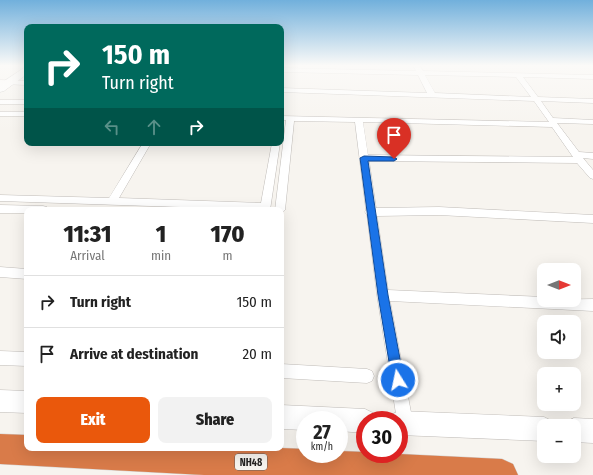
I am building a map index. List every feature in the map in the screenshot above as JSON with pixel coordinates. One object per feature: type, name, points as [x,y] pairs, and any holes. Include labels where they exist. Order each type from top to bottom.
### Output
[{"type":"highway","name":"NH48","points":[[0,449],[24,450]]},
{"type":"highway","name":"NH48","points":[[39,451],[502,475]]},
{"type":"street","points":[[428,87],[432,95]]},
{"type":"street","points":[[528,87],[538,99],[578,158],[593,176]]},
{"type":"street","points":[[284,90],[593,101]]},
{"type":"street","points":[[0,102],[24,102]]},
{"type":"street","points":[[0,114],[24,114]]},
{"type":"street","points":[[284,136],[285,118],[593,122]]},
{"type":"street","points":[[359,119],[370,212],[400,411]]},
{"type":"street","points":[[112,202],[145,146]]},
{"type":"street","points":[[265,207],[276,146]]},
{"type":"street","points":[[280,207],[283,146]]},
{"type":"street","points":[[364,158],[578,158],[593,156]]},
{"type":"street","points":[[0,198],[221,207]]},
{"type":"street","points":[[0,209],[24,210]]},
{"type":"street","points":[[370,212],[439,211],[593,220]]},
{"type":"street","points":[[0,272],[24,274]]},
{"type":"street","points":[[383,295],[593,305]]},
{"type":"street","points":[[0,358],[24,359]]},
{"type":"street","points":[[284,371],[367,376]]},
{"type":"street","points":[[0,401],[24,402]]},
{"type":"street","points":[[284,417],[356,421]]},
{"type":"street","points":[[408,423],[537,429]]},
{"type":"street","points":[[581,430],[593,431]]},
{"type":"route","points":[[394,159],[364,158],[370,212],[398,380]]}]
